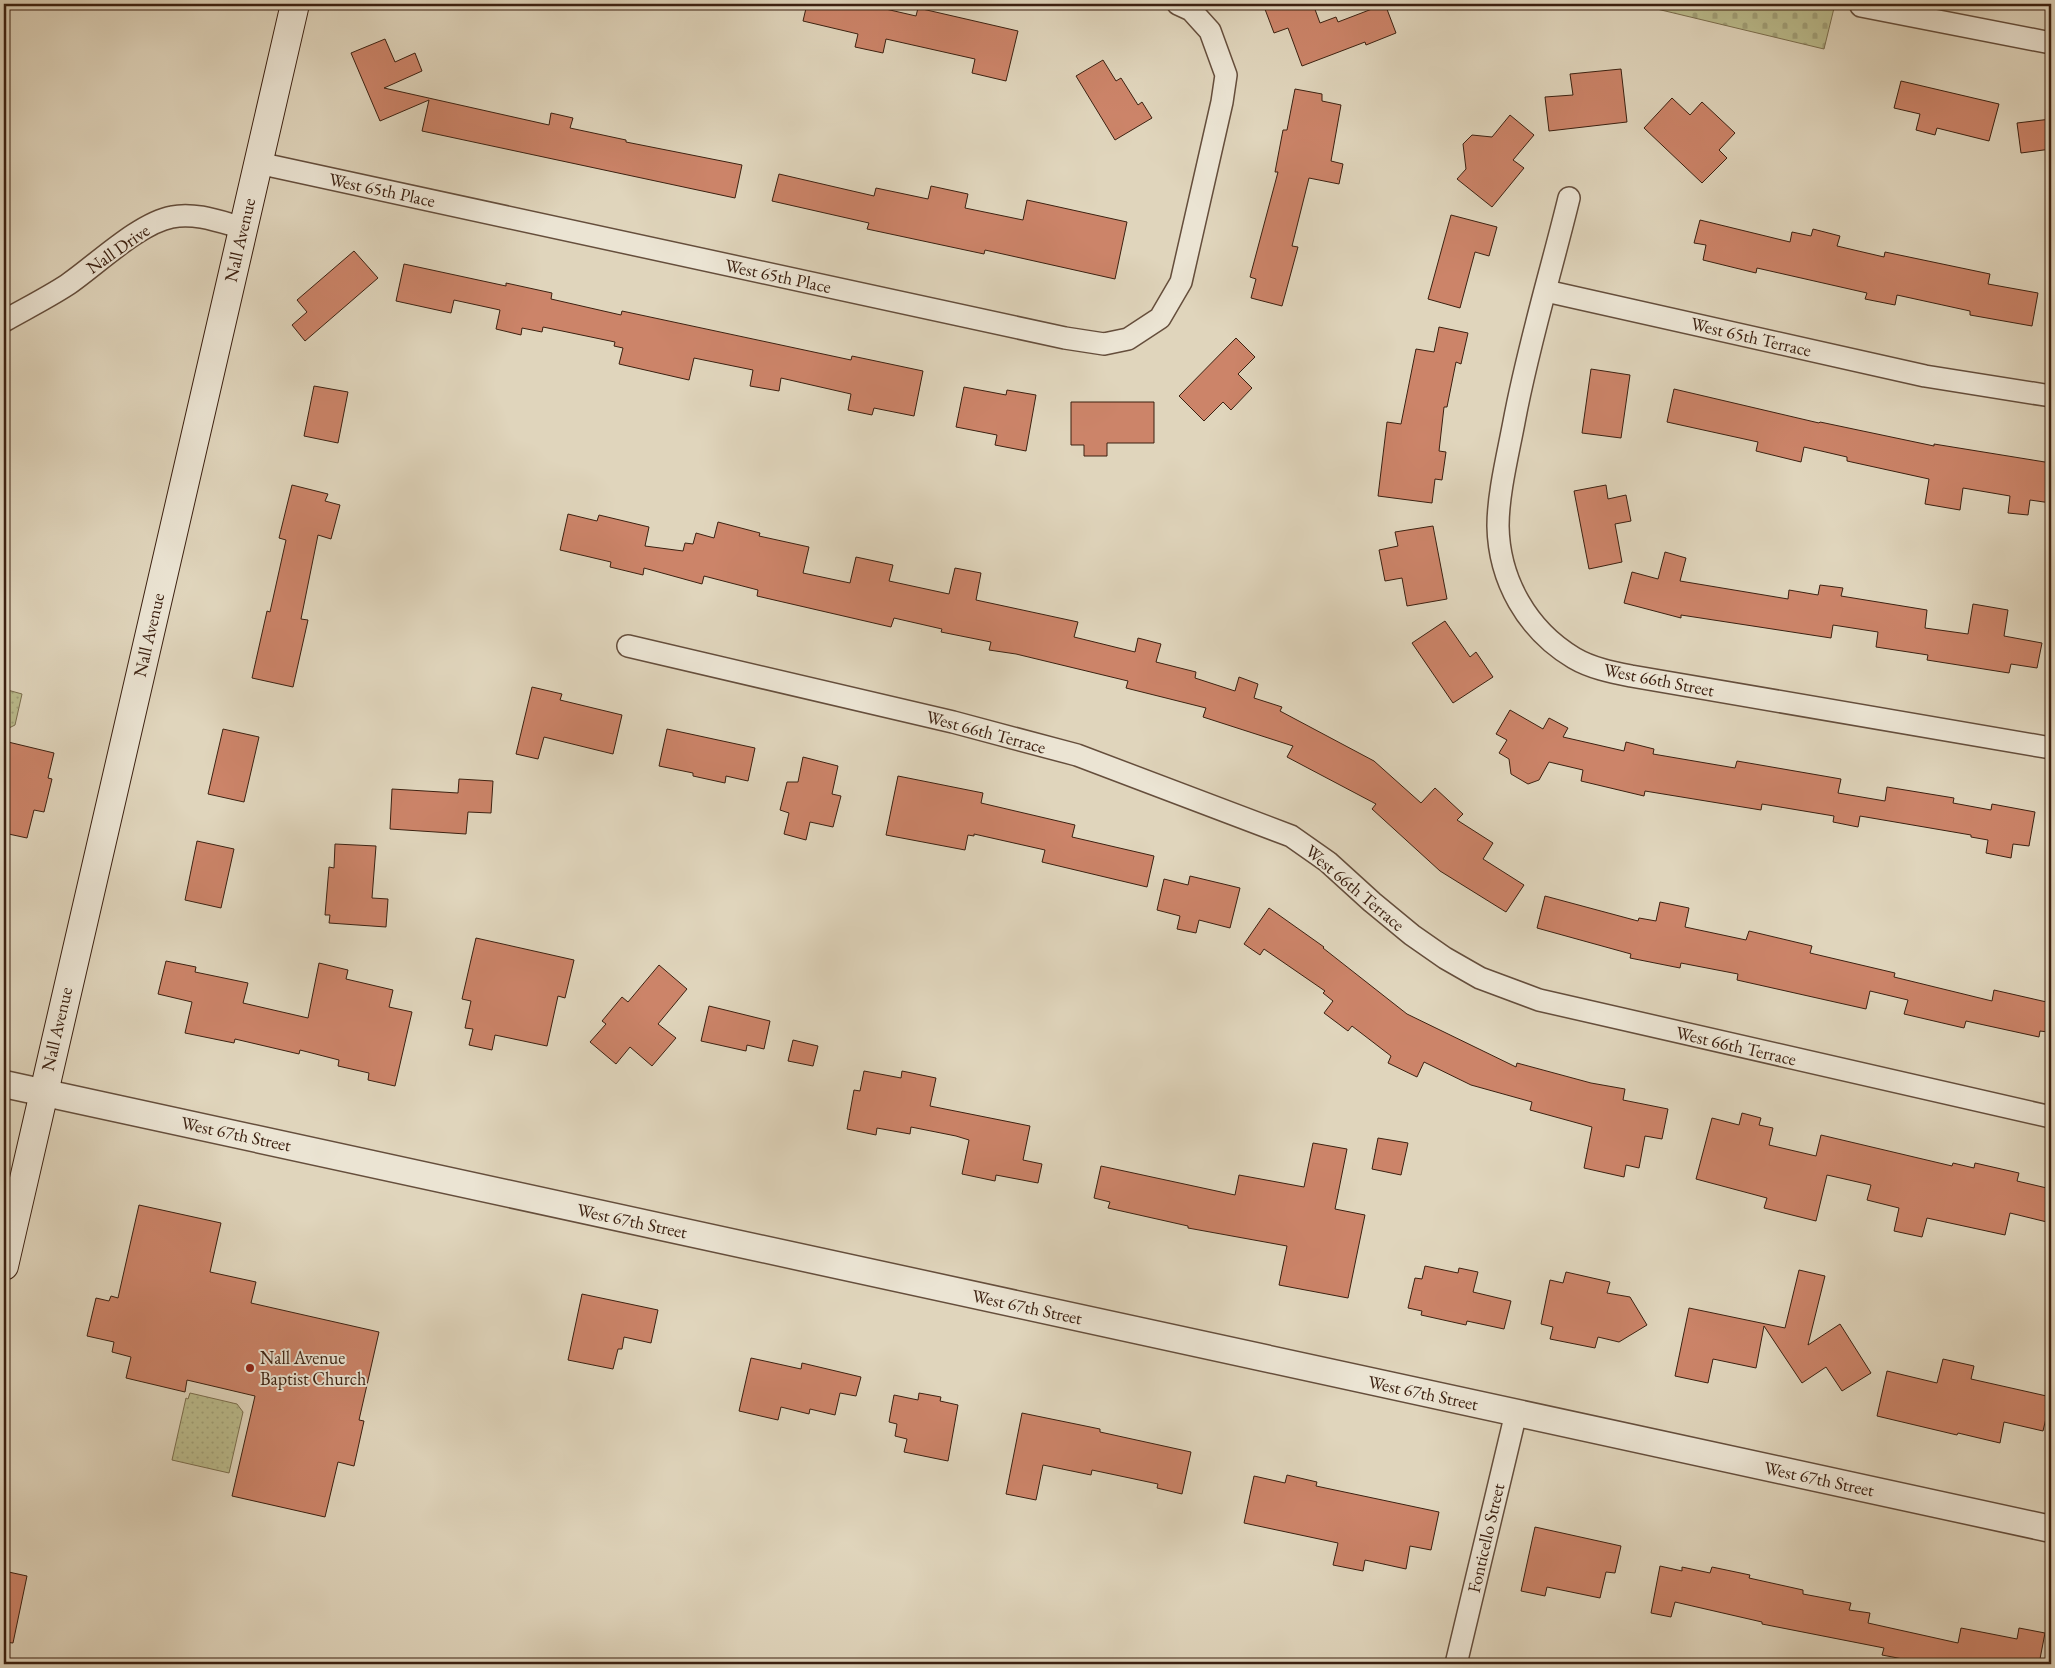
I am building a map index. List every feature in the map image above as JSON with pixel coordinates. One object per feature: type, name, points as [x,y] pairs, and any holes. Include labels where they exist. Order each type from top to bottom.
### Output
[{"type":"main road","name":"Nall Avenue","points":[[4,1266],[42,1092],[295,4]]},
{"type":"street","name":"West 65th Place","points":[[258,163],[1065,338],[1104,344],[1128,339],[1160,318],[1180,282],[1203,190],[1226,75],[1210,32],[1191,10],[1178,4]]},
{"type":"street","points":[[1860,6],[2051,43]]},
{"type":"street","points":[[1546,291],[1570,198]]},
{"type":"street","name":"Nall Drive","points":[[4,321],[67,285],[115,248],[152,224],[172,216],[194,216],[243,228]]},
{"type":"street","name":"West 65th Terrace","points":[[1546,291],[1925,376],[2051,396]]},
{"type":"street","name":"West 66th Street","points":[[1546,291],[1521,384],[1504,471],[1498,525],[1501,556],[1513,592],[1525,613],[1556,646],[1596,668],[1631,676],[2051,748]]},
{"type":"street","name":"West 66th Terrace","points":[[628,646],[953,722],[1077,755],[1291,836],[1328,862],[1412,935],[1445,958],[1480,978],[1539,1000],[2051,1117]]},
{"type":"street","name":"West 67th Street","points":[[4,1084],[2051,1529]]},
{"type":"street","name":"Fonticello Street","points":[[1456,1664],[1516,1413]]},
{"type":"green space","points":[[1636,4],[1835,4],[1824,49]]},
{"type":"green space","points":[[4,689],[22,694],[15,725],[9,728],[4,736]]},
{"type":"green space","points":[[190,1393],[237,1404],[243,1412],[229,1473],[172,1460],[186,1398],[188,1399]]},
{"type":"building","points":[[807,4],[864,4],[916,16],[918,8],[1018,31],[1006,81],[972,73],[975,59],[886,39],[883,53],[855,47],[858,34],[803,21]]},
{"type":"building","points":[[1263,4],[1313,4],[1320,23],[1336,17],[1338,22],[1385,4],[1396,33],[1366,45],[1365,42],[1302,66],[1288,28],[1274,33]]},
{"type":"building","points":[[385,39],[395,62],[415,53],[422,71],[384,88],[549,125],[551,113],[573,118],[570,128],[626,140],[626,142],[742,165],[735,198],[422,131],[429,100],[380,121],[351,53]]},
{"type":"building","points":[[1103,60],[1116,81],[1121,78],[1138,105],[1142,102],[1152,118],[1115,140],[1076,76]]},
{"type":"building","points":[[1621,69],[1627,122],[1549,131],[1545,97],[1573,95],[1570,74]]},
{"type":"building","points":[[1901,81],[1999,104],[1989,141],[1937,128],[1935,135],[1916,130],[1920,114],[1894,108]]},
{"type":"building","points":[[1295,89],[1322,94],[1322,101],[1341,105],[1331,161],[1343,164],[1339,184],[1309,178],[1292,246],[1298,247],[1282,306],[1251,298],[1256,279],[1250,277],[1278,172],[1275,172],[1283,130],[1287,130]]},
{"type":"building","points":[[1672,98],[1690,115],[1702,102],[1735,133],[1719,150],[1727,158],[1702,183],[1644,128]]},
{"type":"building","points":[[1510,115],[1534,135],[1513,160],[1524,168],[1492,207],[1457,179],[1466,169],[1463,144],[1472,135],[1492,137]]},
{"type":"building","points":[[2051,119],[2051,149],[2021,153],[2017,123]]},
{"type":"building","points":[[779,174],[874,196],[876,188],[928,199],[931,186],[968,194],[965,208],[1023,220],[1027,200],[1127,222],[1115,279],[985,250],[984,254],[867,229],[869,223],[772,201]]},
{"type":"building","points":[[1451,215],[1497,227],[1489,256],[1475,252],[1460,308],[1428,299]]},
{"type":"building","points":[[1700,220],[1790,242],[1792,232],[1811,236],[1813,229],[1840,236],[1837,246],[1884,257],[1885,252],[1990,274],[1988,284],[2038,293],[2032,326],[1970,315],[1970,311],[1897,295],[1895,305],[1865,299],[1867,293],[1757,268],[1756,273],[1703,260],[1706,245],[1694,243]]},
{"type":"building","points":[[354,251],[378,278],[305,341],[292,325],[307,312],[297,300]]},
{"type":"building","points":[[404,264],[506,286],[506,283],[552,293],[551,299],[621,315],[622,311],[851,360],[852,356],[923,371],[914,416],[874,408],[872,415],[848,410],[851,394],[781,378],[779,391],[750,386],[753,370],[694,358],[689,380],[619,364],[623,348],[614,346],[615,342],[543,327],[542,332],[522,328],[521,335],[496,329],[500,310],[454,300],[451,313],[396,301]]},
{"type":"building","points":[[1439,327],[1468,333],[1461,364],[1456,362],[1447,407],[1444,407],[1439,451],[1446,452],[1442,480],[1435,479],[1432,503],[1378,496],[1387,422],[1401,424],[1416,349],[1434,352]]},
{"type":"building","points":[[1236,338],[1255,357],[1238,374],[1252,388],[1231,410],[1223,402],[1204,421],[1179,396]]},
{"type":"building","points":[[1591,369],[1630,375],[1621,438],[1582,433]]},
{"type":"building","points":[[314,386],[348,392],[338,443],[304,436]]},
{"type":"building","points":[[964,387],[1006,395],[1007,390],[1036,395],[1026,451],[995,445],[997,435],[956,427]]},
{"type":"building","points":[[1674,389],[1819,423],[1934,446],[1934,444],[2051,463],[2051,503],[2030,500],[2028,515],[2008,513],[2010,496],[1963,488],[1960,510],[1925,504],[1929,479],[1847,461],[1847,457],[1804,447],[1801,462],[1756,451],[1758,442],[1667,422]]},
{"type":"building","points":[[1071,402],[1154,402],[1154,443],[1107,443],[1107,456],[1084,456],[1084,445],[1071,445]]},
{"type":"building","points":[[292,485],[328,494],[325,501],[340,505],[331,539],[318,535],[301,619],[308,620],[293,687],[252,678],[267,611],[270,612],[286,540],[279,538]]},
{"type":"building","points":[[1606,485],[1608,499],[1626,495],[1631,521],[1615,524],[1622,562],[1589,569],[1574,491]]},
{"type":"building","points":[[568,514],[597,521],[599,515],[649,527],[645,546],[683,551],[685,543],[693,544],[696,533],[714,538],[718,522],[760,533],[759,536],[809,547],[803,573],[850,583],[856,557],[893,565],[889,581],[949,594],[955,568],[981,573],[976,600],[1078,622],[1074,637],[1135,652],[1138,638],[1161,644],[1156,662],[1196,672],[1195,678],[1235,691],[1239,677],[1258,684],[1254,698],[1282,707],[1280,711],[1374,761],[1421,803],[1435,788],[1463,814],[1457,820],[1493,843],[1483,859],[1524,885],[1506,912],[1440,871],[1372,809],[1376,804],[1287,757],[1293,746],[1203,717],[1206,708],[1126,688],[1128,681],[1016,654],[989,650],[991,642],[941,632],[942,629],[894,618],[891,627],[757,596],[758,590],[704,576],[702,584],[644,568],[643,575],[610,567],[611,562],[560,550]]},
{"type":"building","points":[[1433,526],[1447,599],[1407,606],[1402,578],[1385,581],[1379,550],[1398,546],[1395,532]]},
{"type":"building","points":[[1665,552],[1686,558],[1680,581],[1788,599],[1789,590],[1818,595],[1820,585],[1843,588],[1841,596],[1927,610],[1925,628],[1968,634],[1973,604],[2008,610],[2004,636],[2042,643],[2037,668],[2011,664],[2009,673],[1927,660],[1928,655],[1876,647],[1878,632],[1833,625],[1831,638],[1681,615],[1681,618],[1624,603],[1632,572],[1658,579]]},
{"type":"building","points":[[1445,621],[1470,657],[1476,652],[1493,677],[1453,703],[1412,643]]},
{"type":"building","points":[[532,687],[562,694],[560,700],[622,715],[613,754],[544,737],[538,759],[516,754]]},
{"type":"building","points":[[1510,710],[1543,729],[1549,718],[1568,728],[1563,737],[1624,751],[1626,742],[1654,749],[1653,754],[1735,768],[1737,761],[1841,779],[1838,793],[1885,801],[1887,787],[1954,798],[1953,803],[1991,810],[1992,804],[2035,812],[2029,846],[2013,844],[2011,858],[1986,853],[1988,840],[1971,837],[1971,835],[1860,816],[1858,827],[1833,822],[1834,816],[1762,804],[1761,810],[1645,791],[1644,796],[1581,781],[1583,770],[1549,762],[1539,780],[1528,784],[1511,774],[1509,759],[1499,753],[1507,740],[1496,734]]},
{"type":"building","points":[[223,729],[259,737],[244,802],[208,794]]},
{"type":"building","points":[[667,729],[755,748],[748,781],[726,776],[725,783],[693,776],[693,773],[659,766]]},
{"type":"building","points":[[4,741],[54,753],[48,778],[52,779],[44,812],[34,810],[27,838],[4,833]]},
{"type":"building","points":[[803,757],[838,766],[832,794],[841,796],[833,827],[810,822],[806,840],[784,834],[789,813],[780,810],[787,782],[798,782]]},
{"type":"building","points":[[898,776],[983,793],[981,803],[1075,825],[1072,837],[1154,856],[1147,887],[1042,862],[1045,850],[974,834],[974,836],[968,835],[965,850],[886,835]]},
{"type":"building","points":[[459,779],[493,781],[491,813],[468,812],[466,834],[390,829],[392,789],[458,793]]},
{"type":"building","points":[[197,841],[234,849],[221,908],[185,900]]},
{"type":"building","points":[[335,844],[376,846],[372,898],[388,899],[386,927],[329,923],[330,915],[325,915],[329,867],[334,868]]},
{"type":"building","points":[[1190,876],[1240,888],[1230,928],[1199,920],[1196,933],[1177,929],[1180,916],[1157,910],[1164,879],[1188,885]]},
{"type":"building","points":[[1545,896],[1638,921],[1639,918],[1656,921],[1660,902],[1689,908],[1685,927],[1746,940],[1749,931],[1812,946],[1810,953],[1895,973],[1894,977],[1992,1001],[1994,990],[2051,1003],[2048,1032],[2040,1031],[2039,1037],[1966,1021],[1964,1028],[1904,1014],[1908,1000],[1870,991],[1866,1009],[1737,980],[1738,974],[1681,963],[1680,968],[1630,958],[1631,954],[1537,928]]},
{"type":"building","points":[[1269,908],[1324,947],[1407,1014],[1516,1067],[1517,1063],[1591,1083],[1625,1089],[1623,1100],[1668,1109],[1662,1139],[1645,1136],[1639,1168],[1626,1165],[1624,1177],[1584,1168],[1592,1127],[1530,1110],[1532,1102],[1471,1085],[1424,1062],[1417,1077],[1388,1063],[1391,1056],[1352,1026],[1348,1031],[1324,1013],[1333,1001],[1323,993],[1325,991],[1264,949],[1260,955],[1244,944]]},
{"type":"building","points":[[476,938],[574,960],[565,998],[558,996],[547,1046],[495,1035],[492,1050],[469,1045],[473,1029],[465,1028],[471,1001],[462,999]]},
{"type":"building","points":[[166,961],[196,967],[195,972],[248,983],[243,1003],[308,1018],[319,963],[348,970],[346,979],[393,990],[389,1007],[412,1012],[395,1086],[368,1080],[369,1073],[338,1066],[339,1060],[300,1050],[299,1054],[235,1039],[234,1043],[185,1033],[192,1002],[158,994]]},
{"type":"building","points":[[659,965],[687,989],[658,1024],[676,1038],[652,1066],[630,1047],[616,1064],[590,1042],[606,1024],[602,1021],[622,997],[628,1002]]},
{"type":"building","points":[[709,1006],[770,1021],[764,1049],[747,1045],[746,1051],[701,1041]]},
{"type":"building","points":[[793,1040],[818,1046],[813,1066],[788,1061]]},
{"type":"building","points":[[864,1071],[901,1078],[902,1071],[936,1078],[930,1106],[1030,1126],[1023,1160],[1042,1164],[1038,1183],[996,1175],[995,1181],[962,1174],[969,1140],[956,1136],[911,1127],[910,1134],[877,1128],[876,1135],[847,1129],[854,1090],[860,1091]]},
{"type":"building","points":[[1742,1113],[1761,1118],[1759,1125],[1773,1128],[1769,1145],[1816,1156],[1821,1135],[1952,1166],[1953,1163],[1974,1168],[1975,1163],[2019,1173],[2017,1181],[2051,1189],[2051,1223],[2010,1213],[2005,1235],[1927,1218],[1922,1237],[1894,1231],[1899,1208],[1867,1200],[1871,1185],[1827,1175],[1816,1221],[1764,1208],[1767,1198],[1696,1179],[1712,1118],[1739,1125]]},
{"type":"building","points":[[1378,1138],[1408,1143],[1401,1175],[1372,1169]]},
{"type":"building","points":[[1313,1143],[1347,1149],[1335,1209],[1365,1215],[1348,1298],[1279,1285],[1287,1246],[1188,1228],[1188,1226],[1108,1208],[1110,1202],[1094,1198],[1101,1166],[1235,1195],[1239,1175],[1304,1187]]},
{"type":"building","name":"Nall Avenue Baptist Church","points":[[139,1205],[221,1223],[210,1272],[256,1282],[251,1303],[379,1332],[359,1420],[364,1421],[354,1466],[338,1462],[325,1517],[232,1496],[255,1396],[187,1380],[185,1392],[126,1378],[131,1357],[112,1352],[114,1342],[87,1336],[96,1298],[109,1301],[111,1296],[118,1298]]},
{"type":"building","points":[[1425,1266],[1458,1273],[1459,1268],[1478,1272],[1473,1292],[1511,1301],[1504,1329],[1467,1321],[1466,1325],[1421,1315],[1422,1311],[1408,1308],[1415,1278],[1422,1279]]},
{"type":"building","points":[[1799,1270],[1825,1276],[1808,1345],[1840,1324],[1871,1373],[1842,1391],[1826,1367],[1802,1383],[1764,1326],[1756,1368],[1713,1359],[1708,1383],[1675,1376],[1689,1308],[1785,1328]]},
{"type":"building","points":[[1566,1272],[1610,1282],[1607,1293],[1630,1297],[1647,1325],[1619,1342],[1598,1337],[1595,1348],[1550,1339],[1553,1327],[1541,1324],[1550,1280],[1563,1283]]},
{"type":"building","points":[[582,1294],[658,1310],[651,1343],[624,1337],[622,1349],[618,1349],[613,1369],[568,1360]]},
{"type":"building","points":[[751,1358],[801,1369],[802,1363],[861,1377],[856,1396],[840,1393],[835,1415],[810,1409],[809,1414],[781,1407],[778,1420],[739,1411]]},
{"type":"building","points":[[1943,1359],[1974,1366],[1971,1379],[2051,1397],[2043,1431],[2004,1422],[2000,1443],[1877,1416],[1887,1371],[1937,1383]]},
{"type":"building","points":[[919,1393],[941,1397],[940,1401],[958,1405],[948,1461],[904,1452],[907,1439],[895,1436],[897,1424],[889,1422],[894,1395],[918,1400]]},
{"type":"building","points":[[1022,1413],[1100,1429],[1100,1432],[1191,1452],[1182,1494],[1157,1488],[1158,1484],[1092,1470],[1091,1475],[1043,1465],[1036,1500],[1006,1494]]},
{"type":"building","points":[[1287,1475],[1317,1482],[1316,1486],[1439,1512],[1431,1550],[1410,1546],[1406,1569],[1365,1560],[1363,1571],[1333,1565],[1338,1543],[1244,1523],[1254,1476],[1285,1483]]},
{"type":"building","points":[[1535,1527],[1621,1546],[1615,1573],[1606,1572],[1600,1598],[1547,1587],[1545,1596],[1521,1591]]},
{"type":"building","points":[[1660,1566],[1682,1571],[1682,1567],[1710,1573],[1712,1567],[1750,1575],[1749,1578],[1803,1590],[1803,1594],[1851,1603],[1849,1610],[1870,1613],[1868,1623],[1958,1643],[1961,1628],[2017,1639],[2019,1628],[2045,1633],[2039,1664],[1902,1664],[1903,1659],[1882,1655],[1884,1648],[1762,1624],[1762,1622],[1675,1602],[1671,1617],[1651,1613]]},
{"type":"building","points":[[4,1571],[27,1576],[13,1643],[4,1642]]},
{"type":"place","name":"Nall Avenue Baptist Church","points":[[250,1368]]}]
